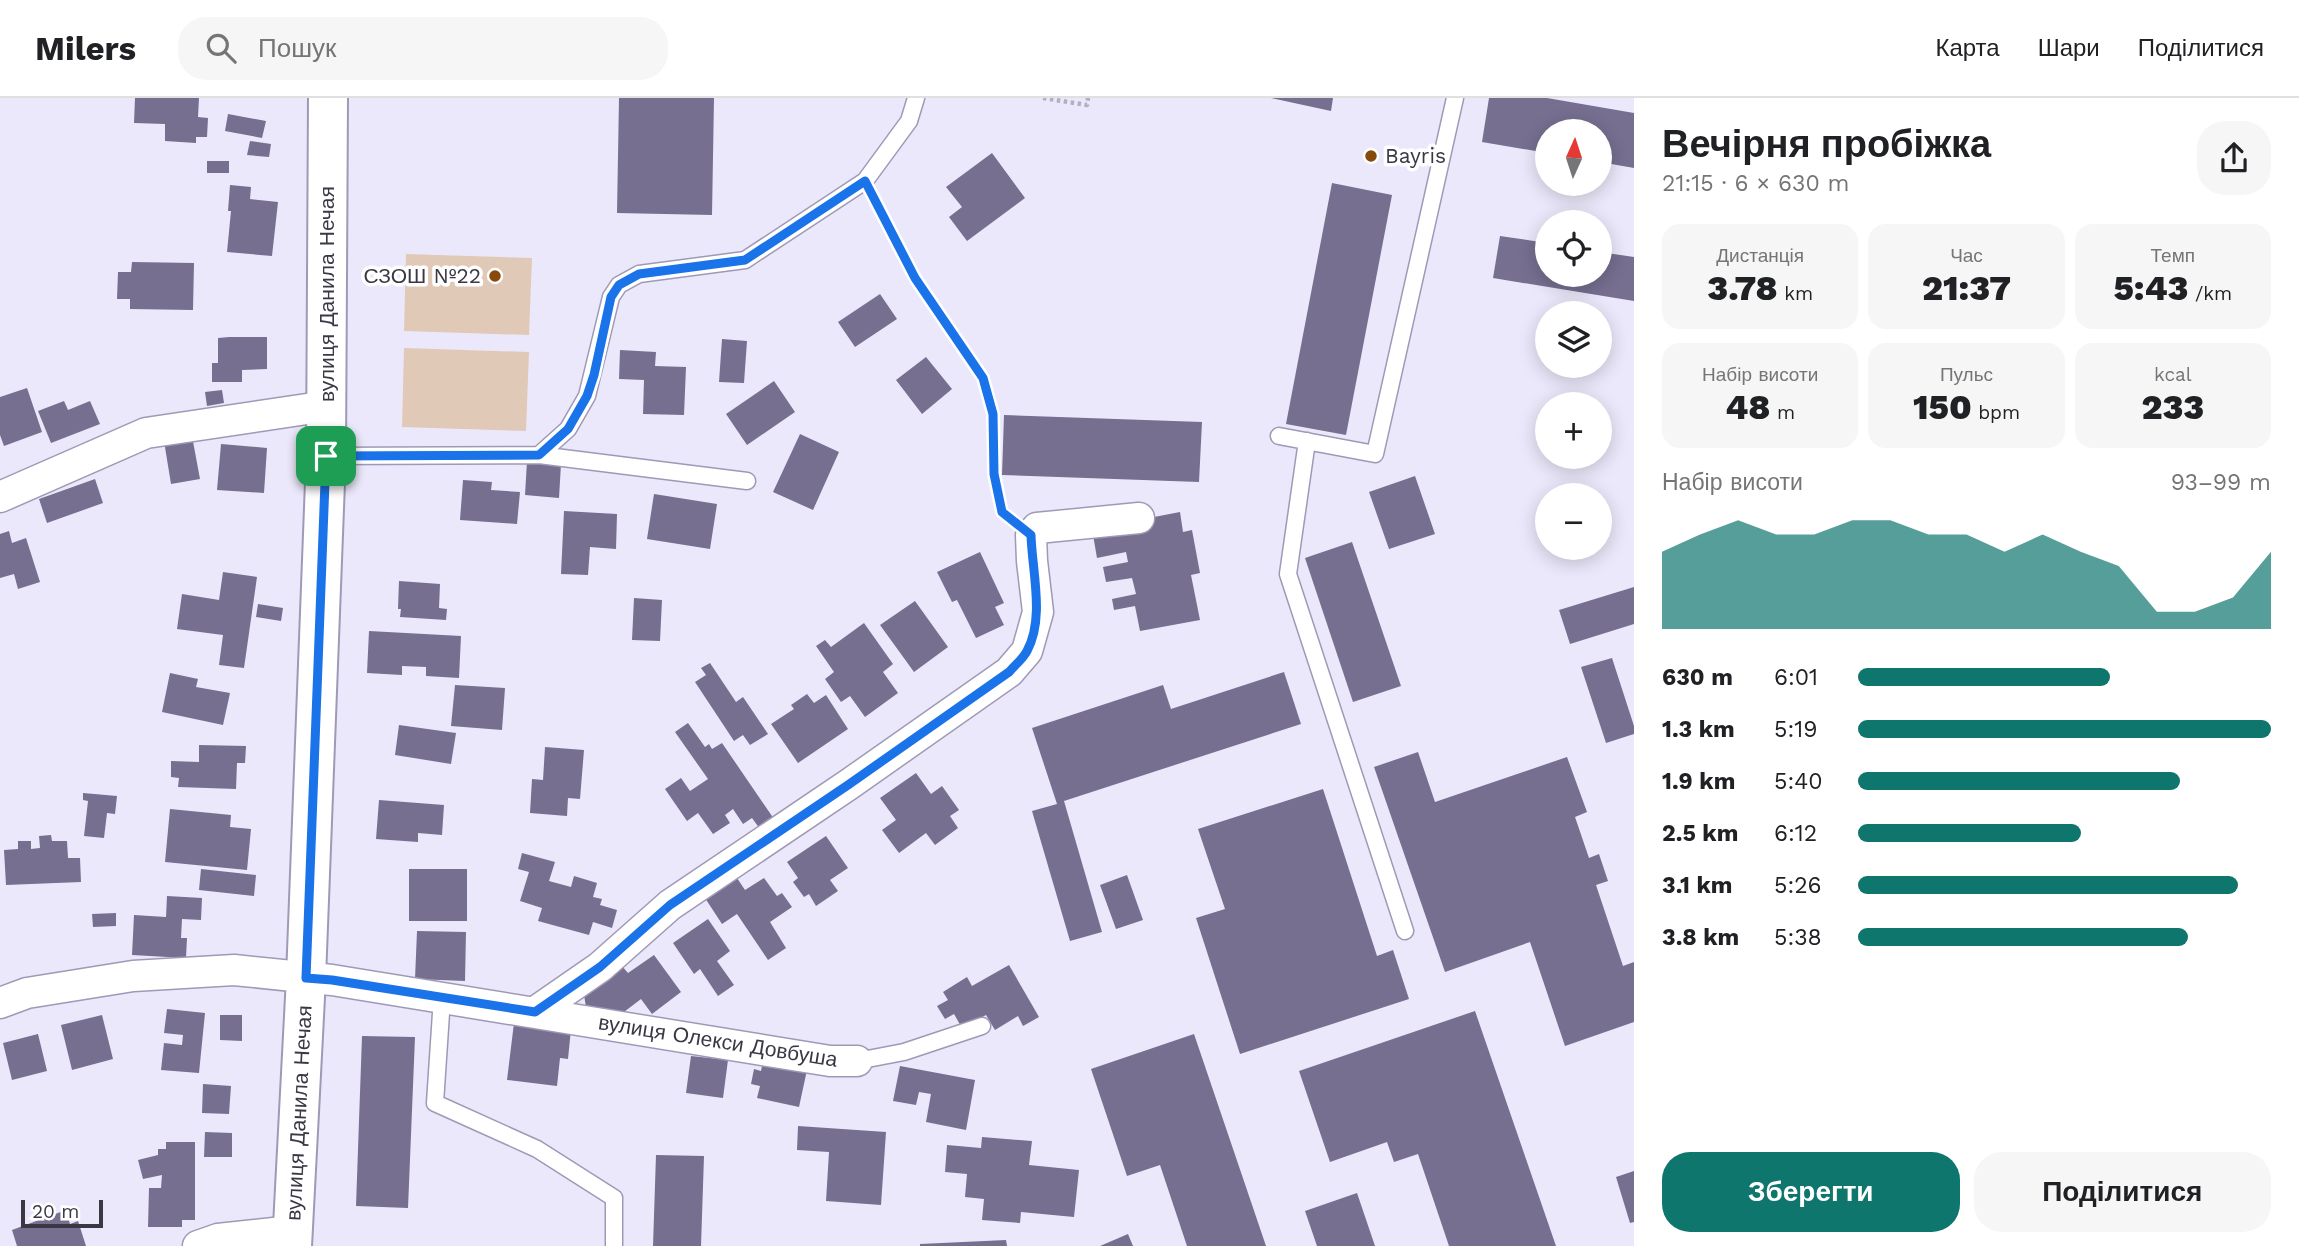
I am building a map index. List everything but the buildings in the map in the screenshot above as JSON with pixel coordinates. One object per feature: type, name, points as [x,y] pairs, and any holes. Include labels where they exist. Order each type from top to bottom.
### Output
[{"type":"main road","name":"вулиця Данила Нечая","points":[[292,1238],[306,978],[326,456],[328,98]]},
{"type":"street","points":[[0,498],[146,433],[327,406]]},
{"type":"street","points":[[535,1012],[600,967],[670,905],[1009,672],[1027,651],[1038,612],[1031,535],[1037,528],[1139,518]]},
{"type":"street","name":"вулиця Олекси Довбуша","points":[[0,1003],[27,993],[133,976],[234,970],[332,980],[830,1060],[857,1061]]},
{"type":"street","points":[[198,1246],[218,1239],[292,1238]]},
{"type":"lane","points":[[539,455],[568,429],[587,396],[611,297],[619,285],[639,274],[745,260],[865,181],[909,121],[916,98]]},
{"type":"lane","points":[[1279,436],[1375,454],[1455,98]]},
{"type":"lane","points":[[1307,441],[1288,574],[1405,931]]},
{"type":"lane","points":[[326,456],[539,455],[747,481]]},
{"type":"lane","points":[[442,998],[435,1103],[537,1149],[614,1198],[614,1246]]},
{"type":"lane","name":"вулиця Олекси Довбуша","points":[[857,1061],[904,1052],[982,1026]]},
{"type":"path","points":[[1043,98],[1087,105],[1088,98]]},
{"type":"path","points":[[865,181],[915,278],[983,378],[993,414],[994,474],[1002,512],[1031,535]]},
{"type":"shaded area","points":[[406,254],[532,258],[529,335],[404,331]]},
{"type":"shaded area","points":[[404,348],[529,352],[526,431],[402,427]]},
{"type":"place","name":"Bayris","points":[[1371,156]]},
{"type":"place","name":"СЗОШ №22","points":[[495,276]]},
{"type":"route","points":[[865,181],[915,278],[983,378],[993,414],[994,474],[1002,512],[1031,535],[1038,612],[1027,651],[1009,672],[670,905],[600,967],[535,1012],[306,978],[326,456],[539,455],[568,429],[587,396],[611,297],[619,285],[639,274],[745,260],[865,181]]}]
